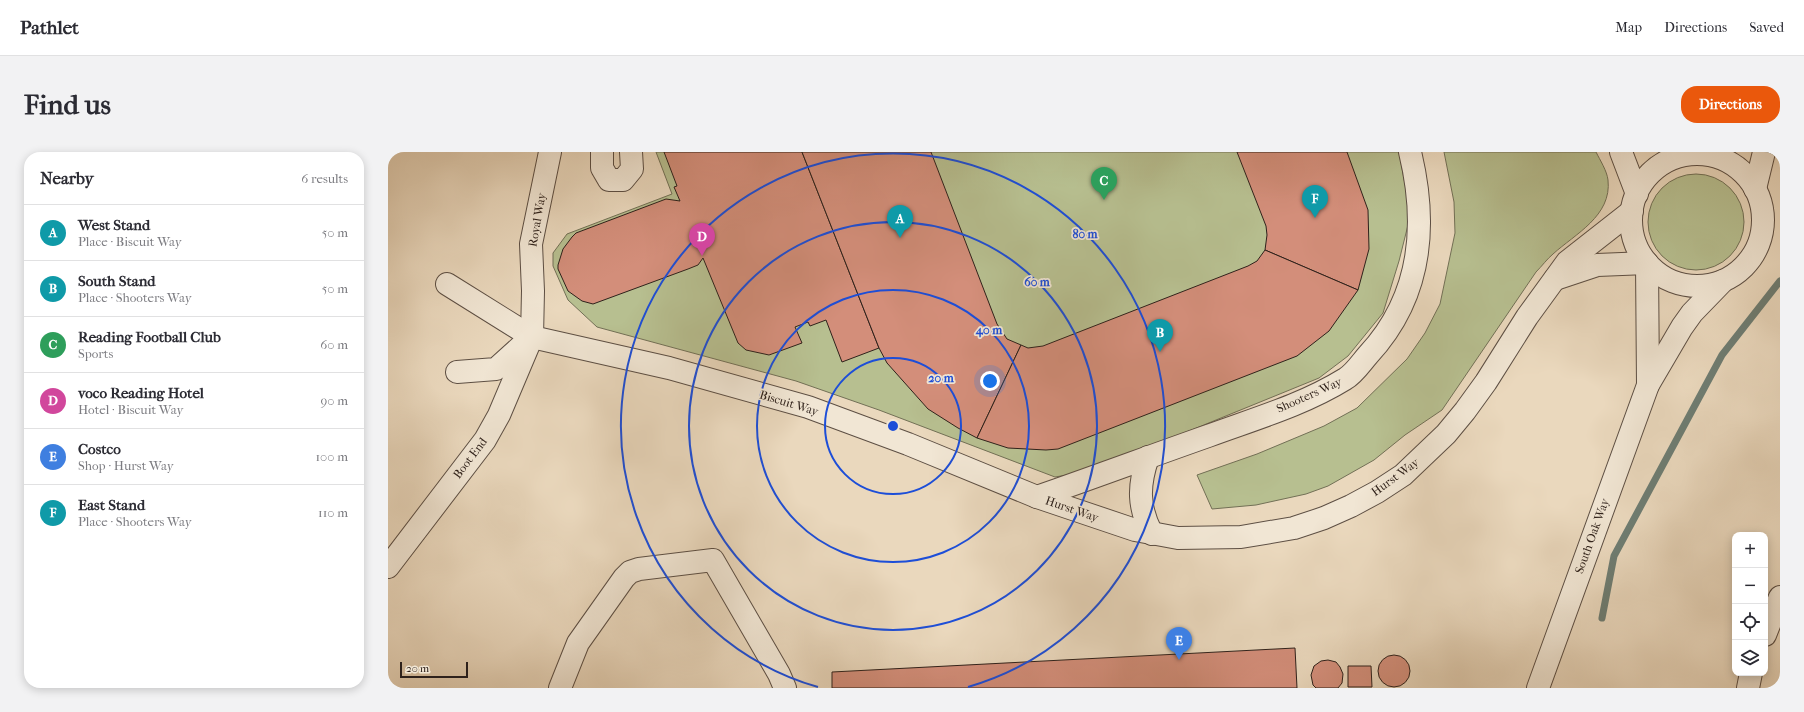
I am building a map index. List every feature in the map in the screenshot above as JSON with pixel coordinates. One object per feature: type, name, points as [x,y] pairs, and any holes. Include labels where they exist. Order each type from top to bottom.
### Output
[{"type":"street","name":"Royal Way","points":[[532,337],[531,244],[550,152]]},
{"type":"street","points":[[602,152],[602,168],[609,180],[623,180],[632,169],[631,152]]},
{"type":"street","name":"Shooters Way","points":[[1037,497],[1312,397],[1346,378],[1385,337],[1408,290],[1418,248],[1420,226],[1420,206],[1410,152]]},
{"type":"street","points":[[1621,152],[1634,202],[1634,238],[1639,251],[1646,262],[1665,278],[1676,283],[1700,286],[1724,281],[1747,263],[1758,246],[1761,237],[1763,227],[1762,207],[1755,189],[1748,178],[1738,168],[1715,157],[1689,154],[1670,160],[1655,170],[1643,183],[1634,202]]},
{"type":"street","points":[[1755,189],[1764,152]]},
{"type":"street","name":"Hurst Way","points":[[1037,497],[1135,530],[1178,538],[1241,537],[1268,533],[1294,528],[1324,518],[1351,506],[1377,492],[1403,475],[1446,434],[1486,382],[1527,317],[1567,262],[1634,202]]},
{"type":"street","points":[[1555,279],[1597,265],[1646,262]]},
{"type":"street","name":"South Oak Way","points":[[1646,262],[1648,385]]},
{"type":"street","name":"South Oak Way","points":[[1538,688],[1648,385],[1682,327],[1692,313],[1724,281]]},
{"type":"street","name":"Biscuit Way","points":[[447,284],[532,337],[669,368],[808,407],[908,444],[1037,497]]},
{"type":"street","points":[[457,372],[496,369],[532,337]]},
{"type":"street","name":"Boot End","points":[[388,567],[485,440],[499,416],[532,337]]},
{"type":"street","points":[[1148,457],[1142,474],[1140,503],[1152,534]]},
{"type":"street","points":[[560,688],[578,643],[624,578],[630,572],[646,568],[713,560],[779,674],[785,688]]},
{"type":"street","points":[[1768,627],[1780,597]]},
{"type":"street","points":[[1748,688],[1751,676]]},
{"type":"green space","points":[[656,152],[1399,152],[1408,200],[1408,225],[1383,313],[1348,356],[1319,378],[1091,471],[1055,477],[879,410],[796,381],[597,327],[568,300],[553,266],[553,253],[567,234],[672,194]]},
{"type":"green space","points":[[1444,152],[1596,152],[1608,180],[1608,193],[1598,214],[1590,223],[1551,256],[1536,272],[1442,410],[1405,435],[1374,460],[1328,486],[1306,494],[1256,505],[1212,509],[1197,475],[1257,454],[1324,426],[1357,408],[1407,359],[1425,333],[1440,304],[1455,233],[1454,202]]},
{"type":"green space","points":[[1696,174],[1714,178],[1723,182],[1730,188],[1736,195],[1740,204],[1744,222],[1740,240],[1736,249],[1730,256],[1723,262],[1714,266],[1696,270],[1678,266],[1669,262],[1662,256],[1656,249],[1652,240],[1648,222],[1652,204],[1656,195],[1662,188],[1669,182],[1678,178]]},
{"type":"building","points":[[664,152],[802,152],[879,348],[842,362],[826,320],[810,326],[808,322],[795,327],[802,343],[769,355],[746,350],[738,343],[703,258],[698,265],[593,304],[582,301],[568,291],[558,269],[558,265],[563,249],[576,233],[666,199],[680,201],[674,187],[677,186]]},
{"type":"building","points":[[802,152],[931,152],[997,324],[1007,339],[1021,345],[977,438],[928,409],[887,363],[879,348]]},
{"type":"building","points":[[1237,152],[1347,152],[1368,210],[1369,249],[1358,290],[1265,250],[1267,235],[1266,226]]},
{"type":"building","points":[[1265,250],[1358,290],[1329,331],[1297,356],[1058,449],[1046,450],[1008,448],[977,438],[1021,345],[1028,348],[1043,346],[1248,266],[1257,261]]},
{"type":"building","points":[[1295,648],[1297,688],[832,688],[832,672]]},
{"type":"building","points":[[1394,655],[1400,656],[1407,662],[1410,671],[1409,677],[1403,684],[1394,687],[1388,686],[1381,680],[1378,671],[1379,665],[1385,658]]},
{"type":"building","points":[[1328,660],[1336,662],[1340,667],[1343,674],[1342,683],[1338,688],[1316,688],[1313,685],[1311,675],[1314,666],[1321,661]]},
{"type":"building","points":[[1348,666],[1371,666],[1372,687],[1348,687]]},
{"type":"waterway","points":[[1602,618],[1614,556],[1722,355],[1780,281]]},
{"type":"place","name":"Reading Football Club","points":[[1104,200]]},
{"type":"place","name":"East Stand","points":[[1315,218]]},
{"type":"place","name":"West Stand","points":[[900,238]]},
{"type":"place","name":"voco Reading Hotel","points":[[702,256]]},
{"type":"place","name":"South Stand","points":[[1160,352]]},
{"type":"place","name":"Costco","points":[[1179,660]]}]
